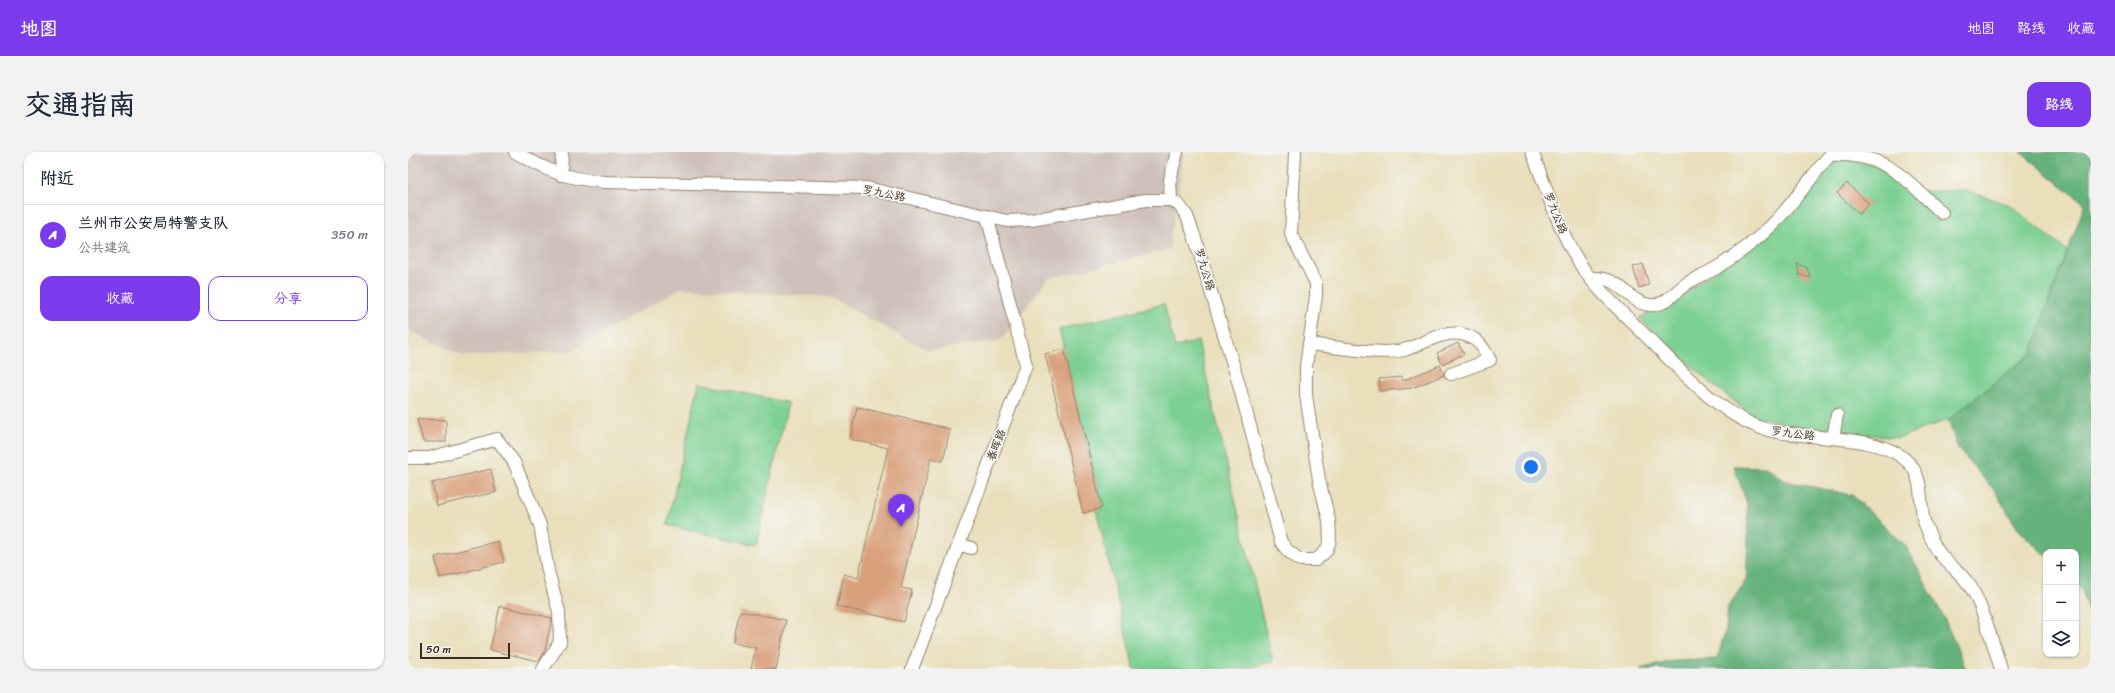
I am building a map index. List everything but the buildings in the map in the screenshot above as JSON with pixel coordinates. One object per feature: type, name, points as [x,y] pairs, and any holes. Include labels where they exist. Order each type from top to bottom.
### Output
[{"type":"street","name":"罗九公路","points":[[515,152],[544,169],[562,175],[604,182],[867,188],[1006,221],[1031,220],[1146,200],[1171,200],[1179,205],[1187,216],[1194,235],[1238,381],[1281,542],[1288,551],[1300,560],[1316,560],[1326,551],[1330,541],[1329,520],[1319,480],[1306,395],[1309,344],[1316,296],[1316,283],[1291,234],[1295,152]]},
{"type":"street","points":[[562,152],[562,175]]},
{"type":"street","points":[[1171,200],[1170,179],[1178,152]]},
{"type":"street","name":"罗九公路","points":[[1532,152],[1550,203],[1569,245],[1591,278],[1608,299],[1672,361],[1712,397],[1736,416],[1766,430],[1794,435],[1833,438],[1882,447],[1895,452],[1909,463],[1919,477],[1924,522],[1931,538],[1939,553],[1963,575],[1974,592],[2001,669]]},
{"type":"street","points":[[1591,278],[1601,278],[1612,281],[1638,300],[1651,305],[1662,303],[1688,283],[1716,268],[1773,224],[1830,155],[1848,153],[1865,155],[1878,159],[1894,169],[1942,213]]},
{"type":"street","name":"春晖路","points":[[912,669],[1026,365],[987,216]]},
{"type":"street","points":[[1309,344],[1381,351],[1405,350],[1441,335],[1465,335],[1482,344],[1490,360],[1451,374]]},
{"type":"street","points":[[1833,438],[1837,415]]},
{"type":"street","points":[[408,458],[435,457],[497,439],[514,462],[540,525],[548,571],[559,612],[560,642],[543,669]]},
{"type":"street","points":[[959,544],[971,548]]},
{"type":"shaded area","points":[[408,152],[1184,152],[1169,249],[1048,279],[1001,340],[929,351],[829,297],[681,288],[571,351],[463,356],[408,330]]},
{"type":"green space","points":[[2020,152],[2091,152],[2091,621],[2082,591],[2079,588],[2079,549],[2043,549],[2043,553],[2018,529],[1994,490],[1958,449],[1948,420],[2032,353],[2046,309],[2085,204]]},
{"type":"green space","points":[[1846,158],[1879,166],[1913,191],[1968,191],[2010,205],[2067,251],[2032,353],[1948,420],[1898,438],[1808,428],[1753,416],[1707,380],[1639,318],[1670,303],[1752,246],[1802,203],[1829,163]]},
{"type":"green space","points":[[1164,304],[1175,347],[1198,341],[1273,662],[1241,669],[1134,669],[1096,509],[1102,508],[1059,329]]},
{"type":"green space","points":[[699,383],[788,403],[756,545],[667,525]]},
{"type":"green space","points":[[1734,466],[1766,467],[1785,481],[1852,495],[1906,546],[1944,618],[1966,669],[1640,669],[1674,661],[1717,659],[1726,629],[1728,607],[1746,580],[1748,541],[1747,504]]},
{"type":"place","name":"兰州市公安局特警支队","points":[[901,527]]}]
